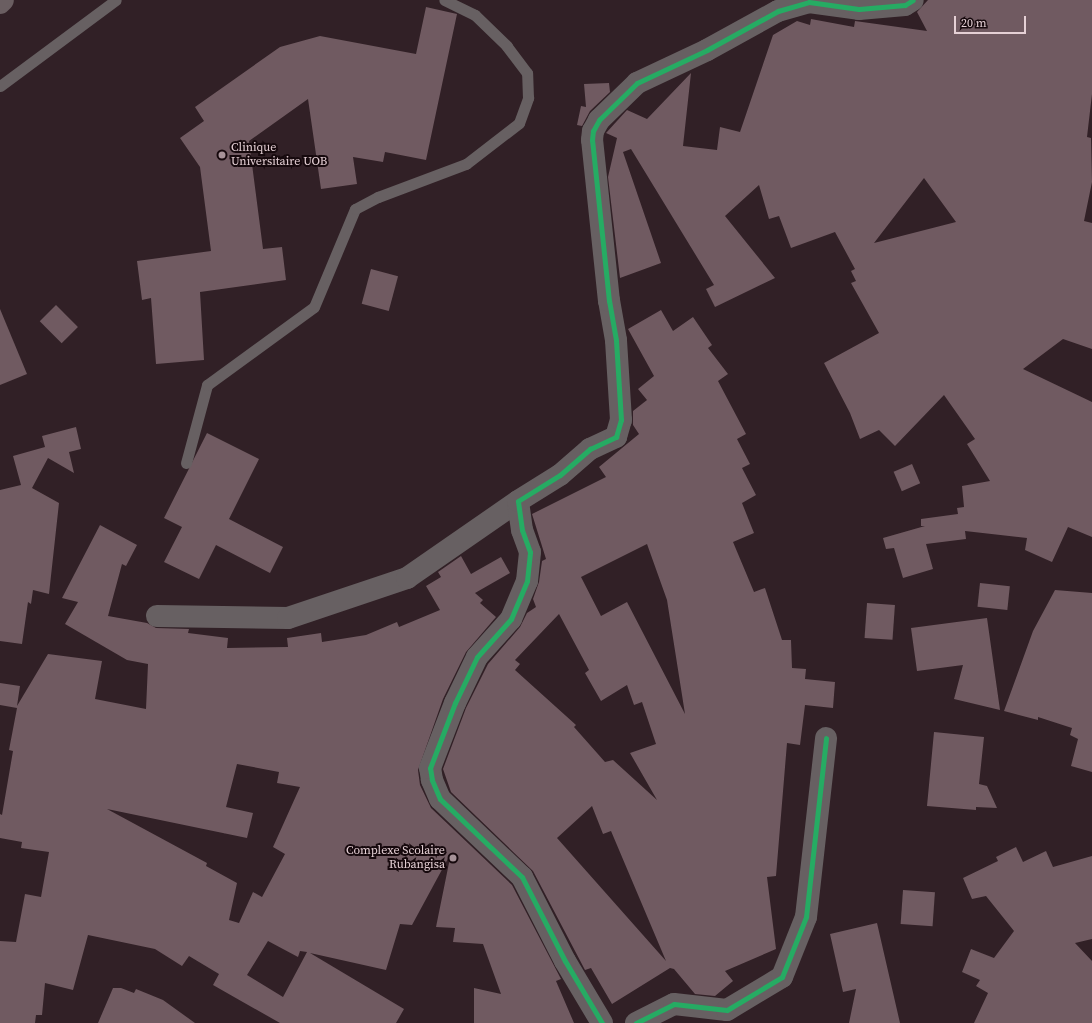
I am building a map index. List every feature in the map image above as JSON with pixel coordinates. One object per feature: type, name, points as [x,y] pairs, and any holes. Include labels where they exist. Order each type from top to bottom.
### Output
[{"type":"highway","points":[[0,3],[3,0]]},
{"type":"street","points":[[157,616],[288,618],[407,578],[518,501],[560,475],[590,449],[616,437],[622,420],[616,340],[609,301],[592,140],[593,131],[599,120],[637,83],[707,50],[778,11],[809,2],[859,9],[906,4],[913,0]]},
{"type":"street","points":[[518,501],[522,530],[530,552],[527,582],[511,619],[477,657],[455,703],[430,768],[432,780],[440,799],[522,878],[565,961],[602,1023]]},
{"type":"street","points":[[636,1023],[674,1004],[727,1010],[782,976],[806,917],[826,738]]},
{"type":"lane","points":[[0,86],[116,0]]},
{"type":"lane","points":[[186,463],[207,385],[314,307],[355,209],[378,197],[466,164],[519,123],[528,98],[527,72],[507,46],[475,15],[444,0]]},
{"type":"building","points":[[928,0],[1092,0],[1092,94],[1087,137],[1091,138],[1092,182],[1084,221],[1092,223],[1092,349],[1063,339],[1023,369],[1092,402],[1092,537],[1068,527],[1052,562],[1025,550],[1027,538],[965,531],[966,539],[926,544],[933,569],[903,578],[894,548],[886,549],[883,538],[925,526],[921,526],[921,519],[958,514],[957,508],[964,507],[962,486],[990,481],[967,444],[975,439],[944,395],[895,446],[879,430],[860,439],[850,413],[824,363],[879,333],[851,283],[856,281],[851,271],[855,269],[835,232],[791,248],[779,216],[769,219],[759,185],[725,216],[775,278],[715,307],[706,289],[714,285],[631,149],[623,152],[661,263],[620,278],[608,177],[617,138],[606,133],[627,110],[647,119],[691,73],[683,146],[717,150],[720,127],[740,132],[773,35],[797,21],[810,25],[811,19],[854,27],[855,21],[927,31],[917,12]],"holes":[[[924,178],[956,222],[874,243]]]},
{"type":"building","name":"Clinique Universitaire UOB","points":[[426,7],[457,14],[426,160],[385,152],[383,162],[353,157],[357,184],[321,189],[308,99],[249,141],[263,249],[282,247],[286,280],[200,292],[204,360],[156,364],[151,298],[142,300],[137,261],[211,251],[200,167],[180,138],[204,121],[195,107],[280,47],[320,36],[416,54]]},
{"type":"building","points":[[609,83],[610,92],[590,111],[582,126],[577,125],[581,106],[586,107],[584,84]]},
{"type":"building","points":[[371,269],[398,276],[389,311],[362,304]]},
{"type":"building","points":[[56,305],[78,327],[62,343],[40,321]]},
{"type":"building","points":[[0,309],[27,374],[0,385]]},
{"type":"building","points":[[661,310],[673,331],[693,317],[712,345],[708,348],[728,374],[718,381],[746,434],[737,439],[750,464],[742,468],[756,495],[742,503],[754,533],[733,542],[754,592],[765,588],[782,640],[791,640],[792,668],[806,669],[805,679],[835,682],[833,708],[805,705],[800,745],[787,743],[776,876],[767,877],[776,949],[725,971],[733,981],[715,996],[695,994],[674,969],[670,968],[612,1004],[591,968],[585,970],[533,871],[451,792],[443,769],[466,708],[488,664],[520,627],[527,613],[536,607],[533,599],[539,582],[542,561],[546,559],[532,514],[606,477],[599,467],[639,434],[633,425],[633,411],[647,400],[638,389],[654,376],[628,329]],"holes":[[[647,544],[667,600],[685,714],[627,602],[601,616],[581,577]],[[559,614],[589,670],[585,673],[601,701],[627,685],[634,705],[642,702],[656,744],[630,753],[657,800],[613,760],[605,762],[574,727],[576,725],[515,670],[520,664],[515,660]],[[592,806],[603,834],[611,831],[666,961],[557,838]]]},
{"type":"building","points":[[76,427],[81,449],[69,452],[74,473],[48,458],[32,488],[59,503],[49,594],[33,590],[31,604],[28,602],[22,644],[0,641],[0,490],[21,485],[13,456],[45,447],[42,436]]},
{"type":"building","points":[[207,433],[259,459],[229,519],[283,547],[270,573],[216,545],[199,579],[164,562],[182,527],[164,518]]},
{"type":"building","points":[[912,464],[920,483],[902,491],[894,472]]},
{"type":"building","points":[[100,525],[137,545],[126,566],[122,564],[108,616],[147,623],[156,628],[189,629],[188,633],[228,638],[227,648],[288,647],[287,638],[321,633],[322,642],[366,635],[397,622],[399,627],[440,610],[426,586],[441,577],[438,572],[461,556],[471,574],[501,557],[510,573],[475,593],[483,600],[480,603],[496,617],[466,652],[443,699],[418,770],[420,785],[431,808],[512,885],[561,979],[556,981],[574,1023],[474,1023],[474,988],[501,994],[483,944],[453,942],[455,928],[436,927],[451,853],[412,925],[400,924],[386,970],[310,953],[404,1009],[396,1023],[280,1023],[213,985],[219,974],[189,956],[182,966],[155,949],[88,935],[73,990],[45,983],[42,1015],[36,1015],[35,1023],[0,1023],[0,941],[16,942],[25,894],[41,897],[49,852],[21,848],[22,842],[0,838],[0,814],[2,815],[13,751],[9,750],[17,708],[0,705],[0,683],[20,686],[17,706],[48,654],[102,661],[95,699],[146,709],[148,664],[127,660],[65,624],[78,602],[62,598]],"holes":[[[237,764],[279,772],[277,783],[300,787],[273,847],[285,854],[262,897],[253,892],[239,923],[229,920],[237,883],[206,866],[207,863],[107,809],[247,838],[253,813],[226,807]],[[268,941],[298,957],[300,951],[307,952],[283,997],[247,975]]]},
{"type":"building","points":[[980,583],[1010,586],[1007,610],[977,607]]},
{"type":"building","points":[[1055,590],[1092,593],[1092,772],[1071,766],[1078,739],[1070,735],[1072,728],[1038,717],[1038,720],[1004,711],[1033,631]]},
{"type":"building","points":[[867,603],[895,605],[892,640],[865,638]]},
{"type":"building","points":[[987,618],[1000,710],[954,699],[963,665],[917,671],[911,628]]},
{"type":"building","points":[[934,732],[984,737],[979,784],[987,786],[997,808],[976,807],[976,810],[927,806]]},
{"type":"building","points":[[1016,847],[1023,862],[1046,851],[1053,867],[1092,856],[1092,939],[1075,943],[1092,961],[1092,1023],[974,1023],[988,993],[976,986],[980,980],[962,972],[971,949],[994,958],[1014,931],[986,896],[972,899],[963,878],[998,861],[996,857]]},
{"type":"building","points":[[903,890],[935,892],[933,926],[901,924]]},
{"type":"building","points":[[877,923],[900,1023],[849,1023],[856,989],[843,992],[830,934]]},
{"type":"building","points":[[113,988],[121,988],[134,993],[136,989],[163,1000],[195,1023],[98,1023]]},
{"type":"cycle path","points":[[602,1023],[565,961],[522,877],[440,799],[432,780],[430,768],[455,703],[477,657],[511,619],[527,581],[530,552],[522,530],[518,501],[560,475],[590,449],[616,437],[621,420],[616,340],[609,301],[592,140],[593,131],[599,120],[637,83],[707,50],[778,11],[809,2],[859,9],[905,5],[913,0]]},
{"type":"cycle path","points":[[636,1023],[674,1004],[727,1010],[782,977],[806,917],[826,738]]},
{"type":"place","name":"Clinique Universitaire UOB","points":[[222,155]]},
{"type":"place","name":"Complexe Scolaire Rubangisa","points":[[453,858]]}]
